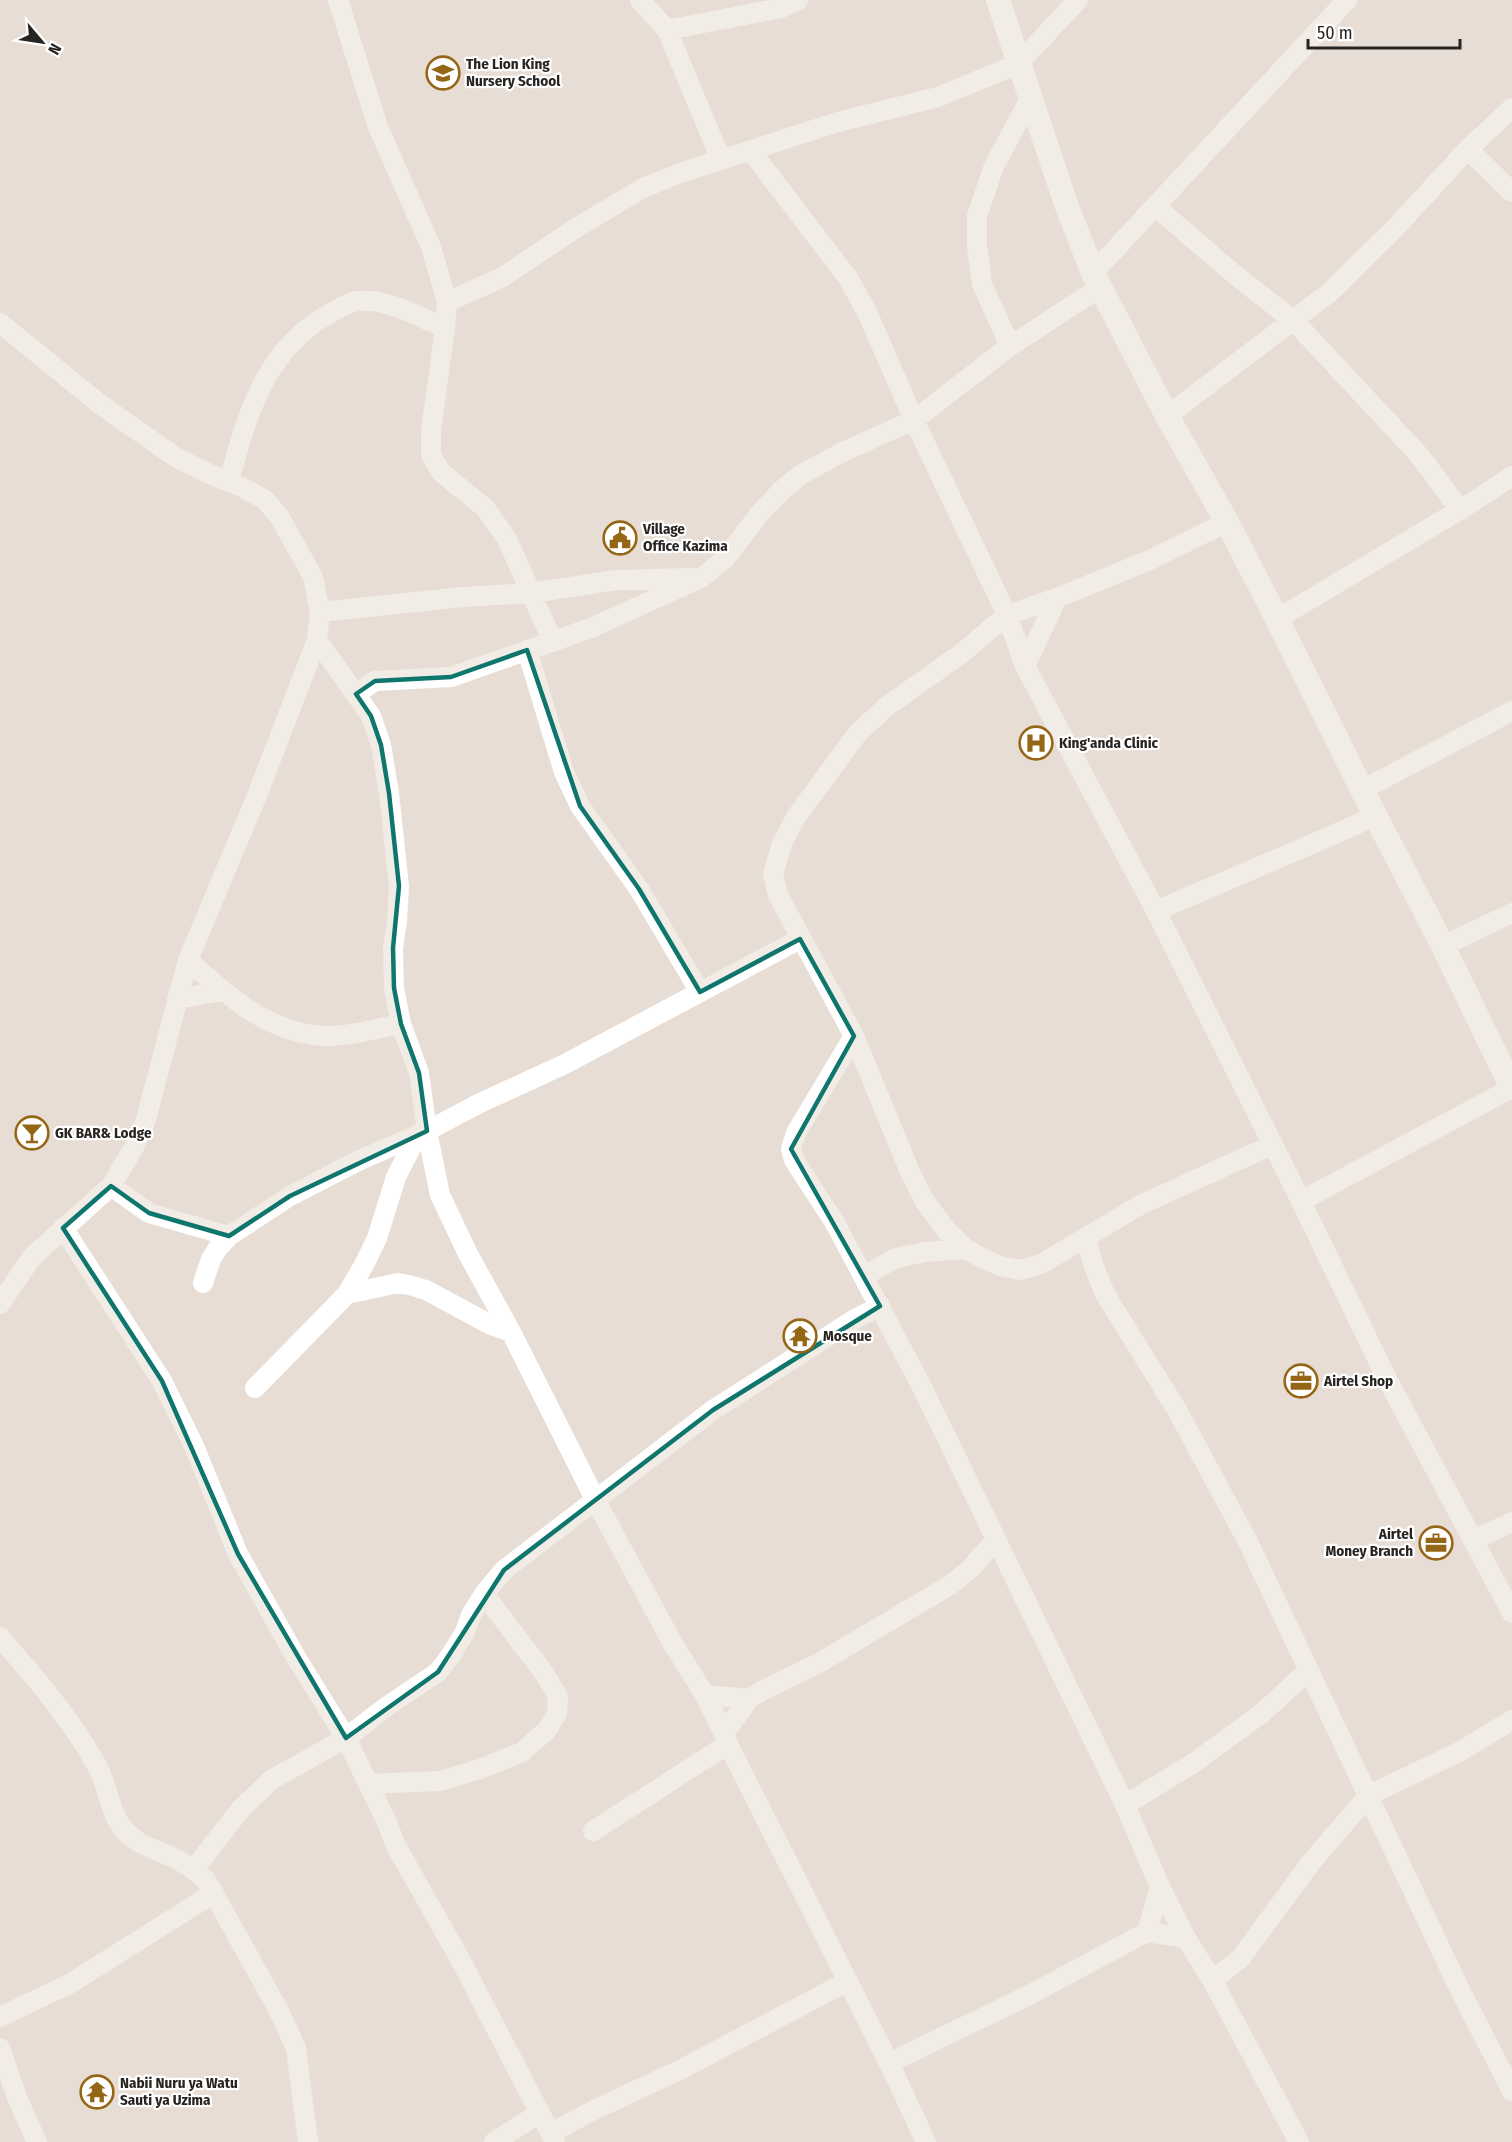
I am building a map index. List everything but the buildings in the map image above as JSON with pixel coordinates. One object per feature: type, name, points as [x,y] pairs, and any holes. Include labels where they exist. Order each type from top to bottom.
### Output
[{"type":"street","points":[[338,0],[378,127],[431,247],[447,302],[431,430],[431,455],[441,472],[485,508],[502,531],[554,642]]},
{"type":"street","points":[[640,0],[667,30],[721,160]]},
{"type":"street","points":[[667,30],[781,8],[798,0]]},
{"type":"street","points":[[998,0],[1066,204],[1097,280],[1167,416],[1227,522],[1277,619],[1443,946],[1512,1088],[1301,1201]]},
{"type":"street","points":[[447,302],[503,277],[601,212],[644,188],[680,173],[838,122],[938,97],[1018,64],[1078,0]]},
{"type":"street","points":[[356,694],[375,681],[451,677],[591,628],[701,578],[725,559],[760,513],[800,475],[845,451],[914,420],[1097,280],[1155,206],[1347,0]]},
{"type":"street","points":[[1010,346],[982,284],[976,246],[977,216],[994,166],[1030,99]]},
{"type":"street","points":[[1167,416],[1329,293],[1394,229],[1468,149],[1512,108]]},
{"type":"street","points":[[1468,149],[1512,192]]},
{"type":"street","points":[[751,151],[848,278],[867,312],[914,420],[1007,615],[1026,666],[1156,911],[1385,1375],[1512,1613]]},
{"type":"street","points":[[1155,206],[1235,275],[1293,320],[1420,456],[1460,510]]},
{"type":"street","points":[[229,482],[245,422],[264,380],[288,347],[318,320],[341,307],[358,301],[377,302],[445,328]]},
{"type":"street","points":[[0,323],[101,405],[148,439],[177,458],[265,500],[279,516],[313,577],[321,612],[317,640],[256,798],[188,960],[145,1123],[133,1149],[111,1186],[32,1257],[0,1304]]},
{"type":"street","points":[[1277,619],[1460,510],[1512,476]]},
{"type":"street","points":[[1227,522],[1152,559],[1057,598],[1007,615],[962,653],[886,707],[857,734],[796,817],[782,843],[773,874],[778,895],[854,1036],[910,1172],[924,1200],[946,1230],[966,1249],[1000,1266],[1020,1270],[1041,1264],[1142,1204],[1272,1145]]},
{"type":"street","points":[[321,612],[463,597],[532,593],[616,580],[701,578]]},
{"type":"street","points":[[1026,666],[1057,598]]},
{"type":"street","points":[[317,640],[371,716],[378,735],[389,793],[399,886],[393,948],[394,988],[400,1024],[419,1073],[422,1133],[440,1195],[468,1254],[511,1332],[596,1501],[673,1644],[705,1695],[890,2063],[926,2142]]},
{"type":"street","points":[[527,650],[564,772],[580,806],[639,889],[700,992]]},
{"type":"street","points":[[1362,790],[1512,711]]},
{"type":"street","points":[[1156,911],[1375,816]]},
{"type":"street","points":[[1443,946],[1512,913]]},
{"type":"street","points":[[203,1283],[211,1259],[229,1236],[290,1196],[360,1160],[422,1133],[480,1103],[565,1064],[800,939]]},
{"type":"street","points":[[188,960],[223,991],[254,1014],[292,1029],[314,1035],[342,1035],[400,1024]]},
{"type":"street","points":[[177,999],[223,991]]},
{"type":"street","points":[[854,1036],[796,1133],[790,1149],[794,1160],[835,1223],[880,1306],[1125,1805],[1160,1887],[1299,2142]]},
{"type":"street","points":[[255,1388],[347,1294],[366,1263],[377,1238],[396,1177],[422,1133]]},
{"type":"street","points":[[111,1186],[149,1213],[229,1236]]},
{"type":"street","points":[[63,1228],[162,1381],[194,1446],[238,1554],[297,1659],[346,1738],[396,1846],[460,1959],[553,2138],[597,2109],[680,2070],[848,1981]]},
{"type":"street","points":[[1086,1238],[1093,1264],[1105,1293],[1182,1420],[1248,1542],[1460,1990],[1512,2091]]},
{"type":"street","points":[[864,1276],[896,1258],[925,1252],[966,1249]]},
{"type":"street","points":[[347,1294],[398,1283],[409,1285],[426,1290],[489,1324],[511,1332]]},
{"type":"street","points":[[194,1869],[240,1810],[271,1780],[346,1738],[386,1707],[438,1672],[465,1632],[471,1615],[484,1594],[504,1570],[713,1410],[855,1319],[880,1306]]},
{"type":"street","points":[[1474,1540],[1512,1522]]},
{"type":"street","points":[[593,1831],[726,1738],[749,1700],[762,1691],[819,1663],[950,1586],[970,1569],[996,1540]]},
{"type":"street","points":[[368,1785],[440,1781],[480,1769],[522,1752],[547,1730],[557,1713],[558,1697],[544,1673],[484,1594]]},
{"type":"street","points":[[0,1637],[62,1711],[98,1766],[114,1813],[122,1828],[143,1845],[194,1869],[206,1880],[214,1893],[278,2009],[296,2048],[308,2142]]},
{"type":"street","points":[[1125,1805],[1192,1764],[1261,1714],[1308,1671]]},
{"type":"street","points":[[705,1695],[749,1700]]},
{"type":"street","points":[[1212,1980],[1240,1959],[1312,1861],[1369,1795],[1459,1752],[1512,1720]]},
{"type":"street","points":[[1148,1932],[1160,1887]]},
{"type":"street","points":[[0,2017],[71,1983],[214,1893]]},
{"type":"street","points":[[890,2063],[948,2036],[1148,1932],[1186,1938]]},
{"type":"street","points":[[0,2048],[18,2100],[38,2142]]},
{"type":"street","points":[[494,2142],[540,2113]]},
{"type":"highlighted area","points":[[527,650],[580,806],[639,889],[700,992],[800,939],[854,1036],[791,1149],[880,1306],[713,1410],[504,1570],[438,1672],[346,1738],[238,1554],[162,1381],[63,1228],[111,1186],[149,1213],[229,1236],[290,1196],[427,1131],[419,1073],[401,1024],[394,988],[393,948],[399,886],[389,793],[381,745],[371,716],[356,694],[375,681],[451,677]]},
{"type":"place","name":"The Lion King Nursery School","points":[[443,73]]},
{"type":"place","name":"Village Office Kazima","points":[[620,538]]},
{"type":"place","name":"King'anda Clinic","points":[[1036,743]]},
{"type":"place","name":"GK BAR& Lodge","points":[[32,1133]]},
{"type":"place","name":"Mosque","points":[[800,1336]]},
{"type":"place","name":"Airtel Shop","points":[[1301,1381]]},
{"type":"place","name":"Airtel Money Branch","points":[[1436,1543]]},
{"type":"place","name":"Nabii Nuru ya Watu Sauti ya Uzima","points":[[97,2092]]}]
